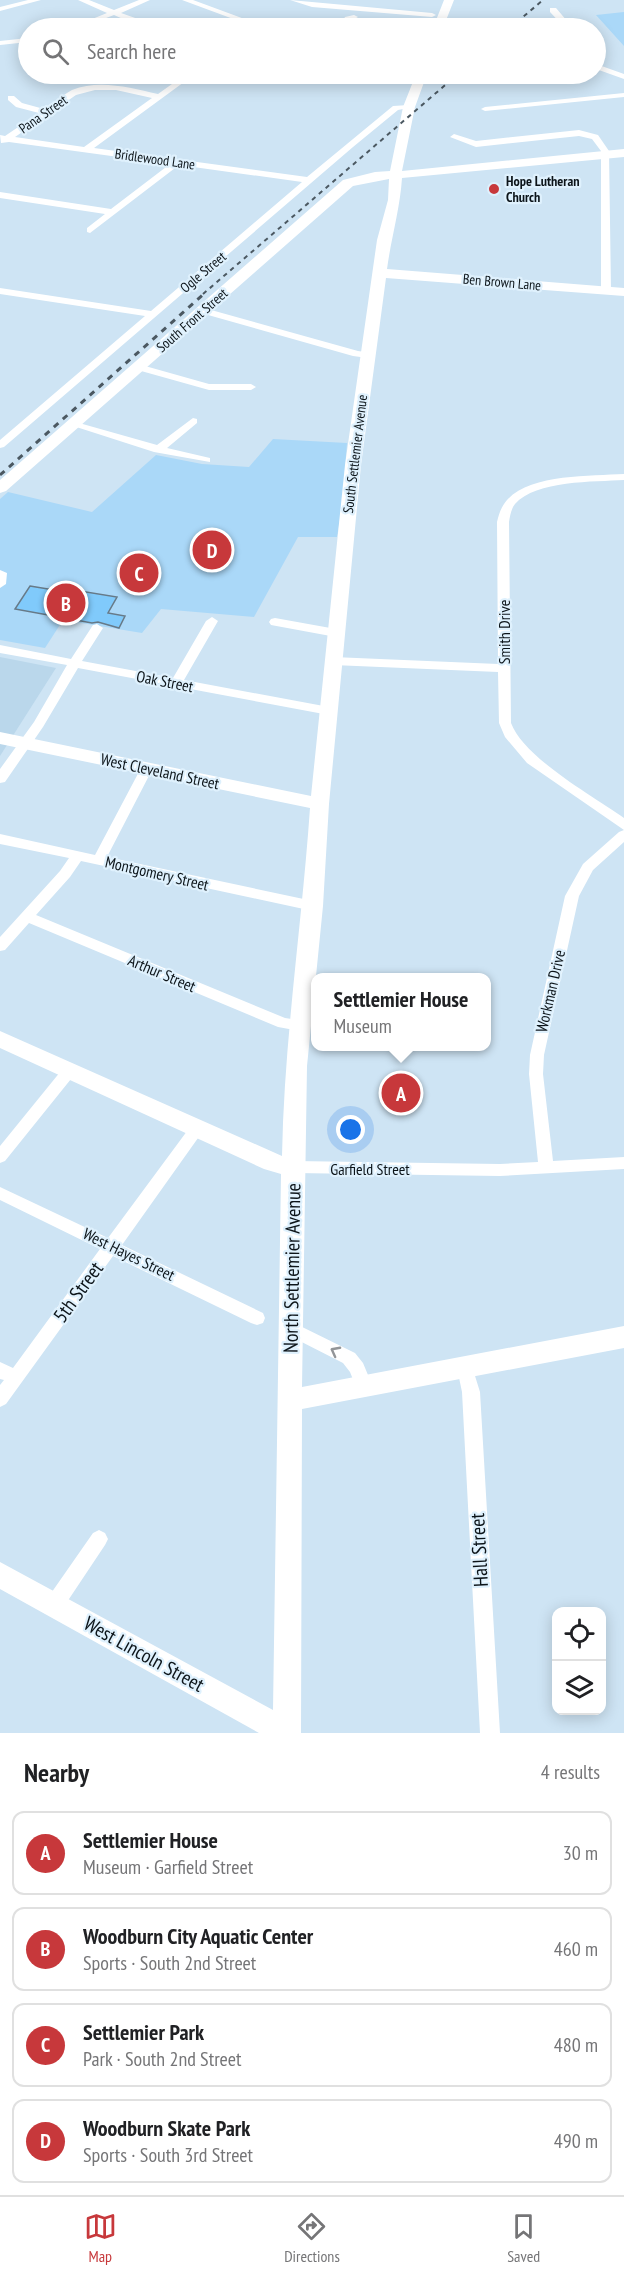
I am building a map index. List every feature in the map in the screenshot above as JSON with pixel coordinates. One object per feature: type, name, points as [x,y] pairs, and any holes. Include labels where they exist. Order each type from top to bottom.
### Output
[{"type":"main road","points":[[442,18],[449,0]]},
{"type":"main road","name":"South Settlemier Avenue","points":[[320,804],[350,486],[388,218],[394,200],[396,175],[409,107],[417,84]]},
{"type":"main road","name":"South Front Street","points":[[0,488],[343,187],[368,177],[435,173],[624,153]]},
{"type":"main road","name":"Ben Brown Lane","points":[[380,273],[624,292]]},
{"type":"main road","name":"West Cleveland Street","points":[[0,738],[320,804]]},
{"type":"main road","name":"North Settlemier Avenue","points":[[287,1733],[286,1657],[294,1094],[313,906],[320,804]]},
{"type":"main road","name":"Garfield Street","points":[[0,1039],[198,1127],[272,1163],[294,1167]]},
{"type":"main road","points":[[290,1400],[624,1337]]},
{"type":"main road","name":"West Lincoln Street","points":[[0,1575],[287,1733]]},
{"type":"street","points":[[0,9],[37,0]]},
{"type":"street","points":[[82,0],[127,18]]},
{"type":"street","points":[[101,18],[146,0]]},
{"type":"street","points":[[186,0],[233,18]]},
{"type":"street","points":[[294,0],[312,5],[432,15]]},
{"type":"street","points":[[354,18],[362,0]]},
{"type":"street","points":[[553,10],[560,18]]},
{"type":"street","points":[[0,43],[18,41]]},
{"type":"street","points":[[606,70],[624,77]]},
{"type":"street","points":[[87,149],[177,84]]},
{"type":"street","name":"Pana Street","points":[[2,140],[73,93],[91,87],[112,87],[159,97]]},
{"type":"street","points":[[485,109],[624,95]]},
{"type":"street","points":[[12,98],[19,105],[46,112]]},
{"type":"street","name":"Ogle Street","points":[[0,445],[396,108],[409,107]]},
{"type":"street","points":[[454,137],[476,144],[584,134],[595,137],[605,151],[606,291]]},
{"type":"street","name":"Bridlewood Lane","points":[[2,140],[87,149],[310,180]]},
{"type":"street","points":[[90,230],[177,162]]},
{"type":"street","points":[[0,195],[113,212]]},
{"type":"street","points":[[0,291],[154,314]]},
{"type":"street","points":[[204,311],[357,354],[368,355]]},
{"type":"street","points":[[138,367],[209,387],[251,387]]},
{"type":"street","points":[[158,450],[193,421]]},
{"type":"street","points":[[72,424],[158,450],[206,460]]},
{"type":"street","name":"Smith Drive","points":[[623,480],[542,486],[525,491],[508,505],[504,522],[504,668],[505,723],[512,740],[532,760],[624,825]]},
{"type":"street","points":[[176,683],[212,621]]},
{"type":"street","points":[[275,622],[336,633]]},
{"type":"street","points":[[0,779],[97,628]]},
{"type":"street","name":"Oak Street","points":[[0,649],[329,711]]},
{"type":"street","points":[[333,661],[504,668]]},
{"type":"street","points":[[99,860],[147,768]]},
{"type":"street","name":"Workman Drive","points":[[546,1168],[536,1074],[537,1055],[572,896],[581,877],[596,859],[624,835]]},
{"type":"street","name":"Montgomery Street","points":[[0,838],[313,906]]},
{"type":"street","points":[[0,946],[65,874],[78,855]]},
{"type":"street","name":"Arthur Street","points":[[25,916],[284,1023],[300,1025]]},
{"type":"street","points":[[0,1157],[70,1070]]},
{"type":"street","name":"5th Street","points":[[0,1399],[8,1374],[112,1245],[198,1127]]},
{"type":"street","name":"Garfield Street","points":[[294,1167],[546,1168],[624,1163]]},
{"type":"street","name":"West Hayes Street","points":[[0,1192],[257,1318]]},
{"type":"street","points":[[292,1329],[349,1358],[357,1368],[364,1387]]},
{"type":"street","name":"Hall Street","points":[[465,1368],[471,1392],[490,1733]]},
{"type":"street","points":[[54,1605],[99,1539]]},
{"type":"shaded area","points":[[624,12],[624,46],[606,26],[606,18],[599,18],[596,15]]},
{"type":"shaded area","points":[[273,439],[347,443],[342,507],[337,537],[298,537],[254,617],[161,609],[142,633],[63,620],[45,648],[0,640],[0,499],[8,492],[92,512],[156,455],[202,464],[249,467]]},
{"type":"shaded area","points":[[0,657],[56,668],[0,756]]},
{"type":"building","points":[[30,586],[117,597],[108,613],[125,616],[119,628],[98,622],[92,623],[15,609]]},
{"type":"building","points":[[387,1084],[410,1085],[410,1088],[416,1088],[416,1098],[409,1097],[409,1103],[386,1102]]},
{"type":"railway","points":[[522,18],[543,0]]},
{"type":"railway","points":[[203,294],[446,84]]},
{"type":"railway","points":[[0,475],[205,293]]},
{"type":"place","name":"Hope Lutheran Church","points":[[494,189]]},
{"type":"place","name":"Woodburn Skate Park","points":[[212,550]]},
{"type":"place","name":"Settlemier Park","points":[[139,573]]},
{"type":"place","name":"Woodburn City Aquatic Center","points":[[66,603]]},
{"type":"place","name":"Settlemier House","points":[[401,1093]]}]
